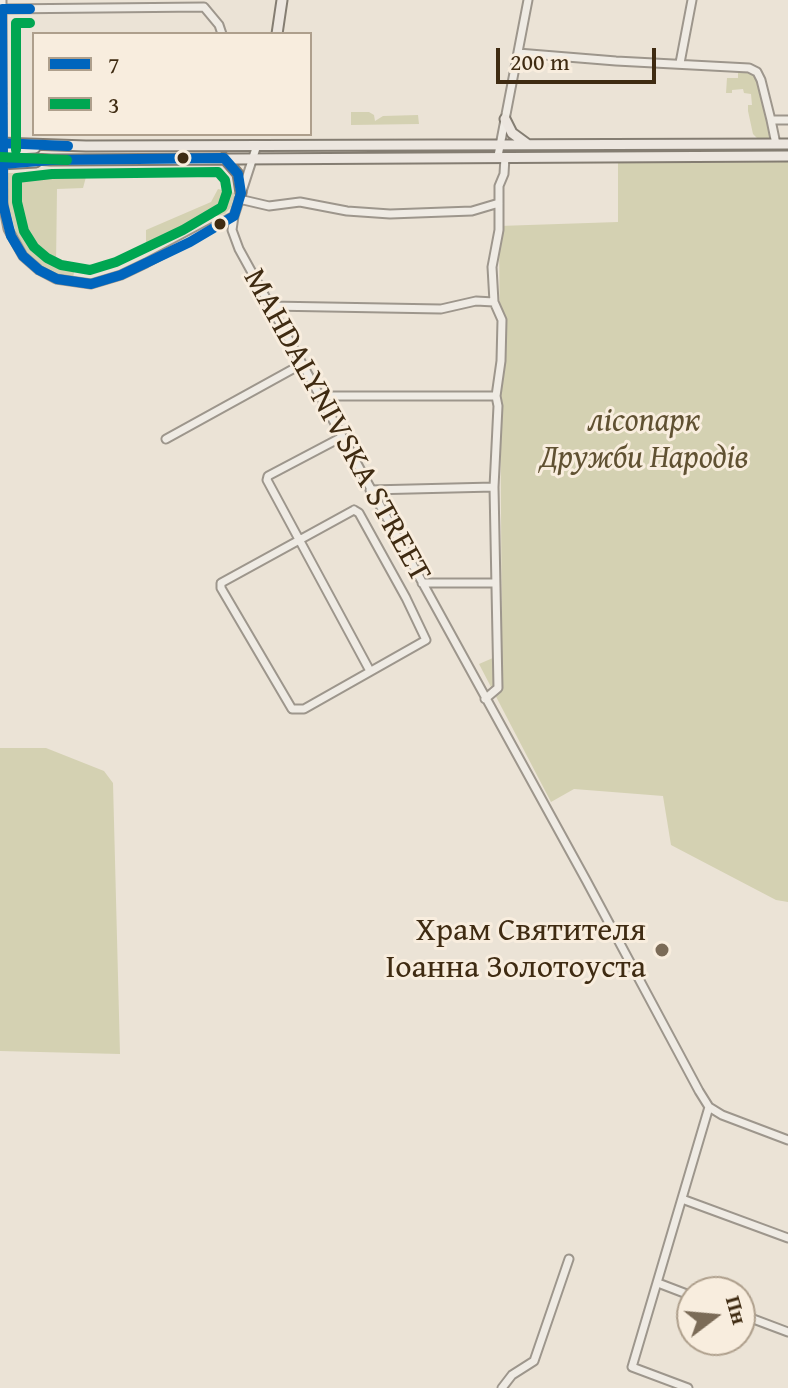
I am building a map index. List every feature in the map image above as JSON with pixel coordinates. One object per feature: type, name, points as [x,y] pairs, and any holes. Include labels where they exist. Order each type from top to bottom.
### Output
[{"type":"main road","points":[[277,32],[282,0]]},
{"type":"main road","points":[[505,119],[512,133],[527,144]]},
{"type":"main road","points":[[257,145],[259,136]]},
{"type":"main road","points":[[0,150],[223,141],[257,145],[788,144]]},
{"type":"main road","points":[[0,143],[51,146]]},
{"type":"main road","points":[[0,157],[51,160],[788,156]]},
{"type":"main road","points":[[224,158],[238,174],[240,196]]},
{"type":"main road","points":[[0,164],[51,160]]},
{"type":"street","points":[[2,0],[3,204],[8,229],[23,256],[56,279],[91,284],[121,275],[234,216]]},
{"type":"street","points":[[485,699],[498,688],[494,487],[502,320],[494,302],[492,267],[499,230],[500,145],[528,0]]},
{"type":"street","points":[[680,63],[692,0]]},
{"type":"street","points":[[1,9],[204,7],[221,32]]},
{"type":"street","points":[[518,53],[749,68],[757,72],[776,144]]},
{"type":"street","points":[[771,120],[788,120]]},
{"type":"street","points":[[223,141],[224,158]]},
{"type":"street","name":"MAHDALYNIVSKA STREET","points":[[257,145],[234,216],[232,230],[235,241],[709,1107]]},
{"type":"street","points":[[240,196],[263,206],[300,202],[347,211],[390,214],[472,211],[499,203]]},
{"type":"street","points":[[270,306],[441,309],[476,301],[494,302]]},
{"type":"street","points":[[166,439],[302,364]]},
{"type":"street","points":[[320,396],[496,396]]},
{"type":"street","points":[[342,437],[267,478],[370,671]]},
{"type":"street","points":[[370,490],[494,487]]},
{"type":"street","points":[[357,511],[426,640],[304,709],[292,709],[221,588],[221,583],[300,541],[357,511]]},
{"type":"street","points":[[422,583],[494,583]]},
{"type":"street","points":[[688,1388],[632,1367],[709,1107],[788,1140]]},
{"type":"street","points":[[682,1199],[788,1238]]},
{"type":"street","points":[[502,1388],[512,1375],[534,1361],[569,1259]]},
{"type":"street","points":[[658,1283],[676,1290]]},
{"type":"street","points":[[756,1320],[788,1332]]},
{"type":"green space","points":[[738,71],[752,73],[758,79],[771,139],[758,139],[753,134],[748,111],[748,105],[752,105],[751,94],[744,93],[743,89],[726,93],[727,78],[738,78]]},
{"type":"green space","points":[[351,112],[369,112],[374,115],[375,121],[383,116],[418,115],[419,124],[351,125]]},
{"type":"green space","name":"лісопарк Дружби Народів","points":[[788,162],[788,902],[776,900],[671,845],[663,796],[574,789],[551,802],[479,664],[502,654],[499,226],[618,222],[618,163]]},
{"type":"green space","points":[[66,172],[67,177],[86,177],[83,188],[57,189],[56,266],[75,267],[73,278],[41,265],[27,252],[16,233],[8,204],[8,173]]},
{"type":"green space","points":[[218,189],[235,193],[231,207],[225,214],[200,220],[157,244],[146,242],[146,230],[211,202]]},
{"type":"green space","points":[[0,748],[46,748],[104,771],[113,783],[120,1054],[0,1051]]},
{"type":"transit line","name":"7","points":[[3,164],[2,9],[30,9]]},
{"type":"transit line","name":"3","points":[[16,150],[16,23],[30,23]]},
{"type":"transit line","name":"7","points":[[0,143],[68,146]]},
{"type":"transit line","name":"3","points":[[0,157],[67,160]]},
{"type":"transit line","name":"7","points":[[224,158],[238,174],[241,193],[234,216],[190,242],[121,275],[91,284],[57,279],[39,270],[23,256],[11,236],[3,204],[3,164],[51,160],[224,158]]},
{"type":"transit line","name":"3","points":[[218,172],[225,180],[227,192],[222,207],[183,230],[116,262],[90,270],[61,265],[34,247],[24,231],[17,202],[17,178],[52,174],[218,172]]},
{"type":"place","name":"Храм Святителя Іоанна Золотоуста","points":[[662,950]]}]
